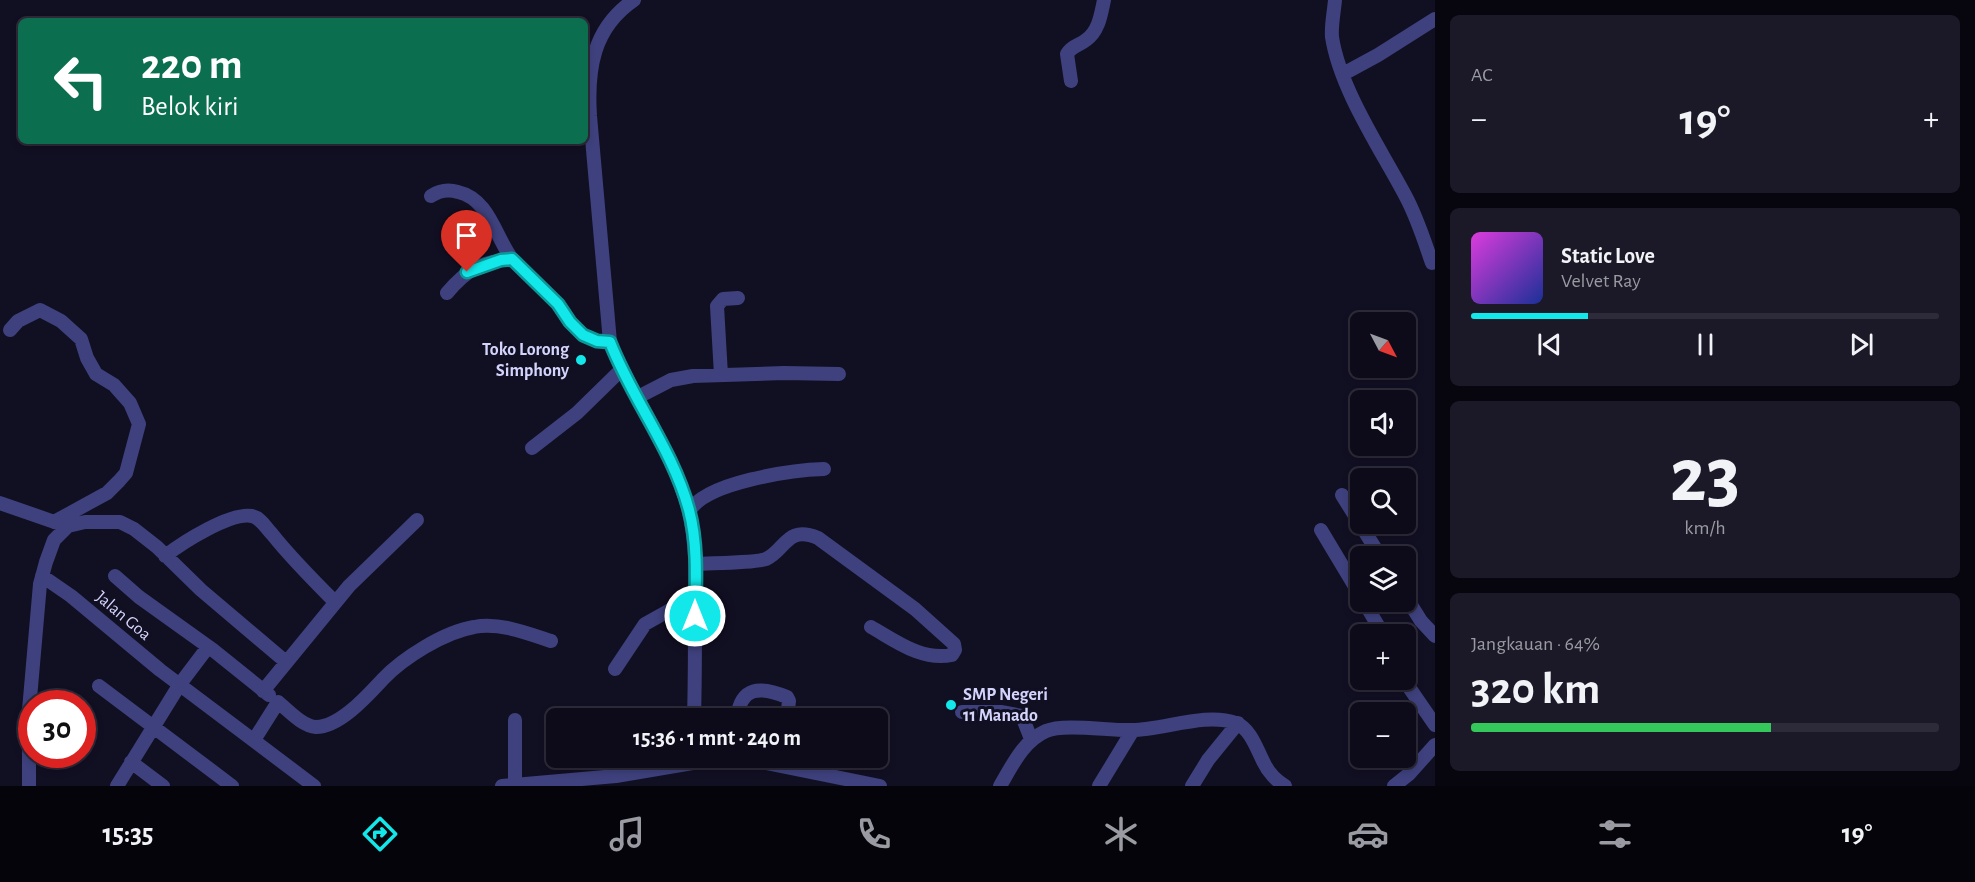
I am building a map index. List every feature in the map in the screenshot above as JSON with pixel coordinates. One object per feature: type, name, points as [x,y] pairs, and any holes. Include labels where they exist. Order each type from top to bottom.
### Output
[{"type":"street","points":[[634,0],[614,16],[606,26],[591,64],[588,87],[610,342],[621,370],[638,397],[678,479],[689,512],[696,564],[694,708]]},
{"type":"street","points":[[1071,81],[1067,54],[1072,47],[1094,33],[1104,0]]},
{"type":"street","points":[[1335,0],[1332,34],[1343,74],[1406,197],[1423,235],[1432,264]]},
{"type":"street","points":[[1343,74],[1435,19]]},
{"type":"street","points":[[432,196],[441,191],[452,190],[474,198],[493,223],[512,259],[558,304],[570,322],[583,335],[597,341],[610,342]]},
{"type":"street","points":[[447,293],[467,272],[501,260],[512,259]]},
{"type":"street","points":[[721,375],[717,306],[723,299],[738,298]]},
{"type":"street","points":[[10,330],[18,321],[40,310],[61,321],[81,339],[87,358],[96,374],[114,385],[130,403],[140,424],[126,472],[107,493],[61,524],[42,576],[29,710],[29,786]]},
{"type":"street","points":[[532,448],[577,413],[621,370]]},
{"type":"street","points":[[638,397],[671,380],[693,376],[839,374]]},
{"type":"street","points":[[689,512],[704,497],[732,485],[774,474],[824,469]]},
{"type":"street","points":[[1342,495],[1374,546]]},
{"type":"street","points":[[0,503],[61,524],[120,522],[144,536],[201,590],[286,662]]},
{"type":"street","points":[[165,556],[221,523],[252,516],[261,520],[285,550],[335,602]]},
{"type":"street","points":[[263,691],[365,568],[417,520]]},
{"type":"street","points":[[1321,530],[1350,578]]},
{"type":"street","points":[[696,564],[762,560],[792,537],[810,535],[818,538],[915,609],[954,644],[955,650],[952,655],[948,656],[924,655],[871,627]]},
{"type":"street","name":"Jalan Goa","points":[[42,576],[71,596],[133,648],[314,786]]},
{"type":"street","name":"Jalan Goa","points":[[115,576],[304,722],[316,727],[328,724],[350,712],[384,678],[410,657],[461,631],[474,627],[492,626],[516,630],[551,641]]},
{"type":"street","points":[[615,669],[645,624],[695,596]]},
{"type":"street","points":[[1415,612],[1435,636]]},
{"type":"street","points":[[117,786],[180,684],[208,647]]},
{"type":"street","points":[[99,686],[232,786]]},
{"type":"street","points":[[738,708],[744,696],[753,690],[787,697],[788,708]]},
{"type":"street","points":[[1411,690],[1435,725]]},
{"type":"street","points":[[254,740],[278,702]]},
{"type":"street","points":[[962,712],[1002,711],[1022,716],[1031,739]]},
{"type":"street","points":[[515,720],[508,785],[616,781],[664,768]]},
{"type":"street","points":[[1000,786],[1031,739],[1048,730],[1093,728],[1133,730],[1216,720],[1238,723],[1251,736],[1264,765],[1285,786]]},
{"type":"street","points":[[1192,786],[1208,760],[1238,723]]},
{"type":"street","points":[[1099,786],[1133,730]]},
{"type":"street","points":[[1394,786],[1435,747]]},
{"type":"street","points":[[131,762],[163,786]]},
{"type":"street","points":[[808,768],[880,786]]},
{"type":"place","name":"Toko Lorong Simphony","points":[[581,360]]},
{"type":"place","name":"SMP Negeri 11 Manado","points":[[951,705]]},
{"type":"route","points":[[467,272],[501,260],[512,259],[558,304],[570,322],[583,335],[597,341],[610,342],[621,370],[638,397],[684,493],[696,564],[695,616]]}]
